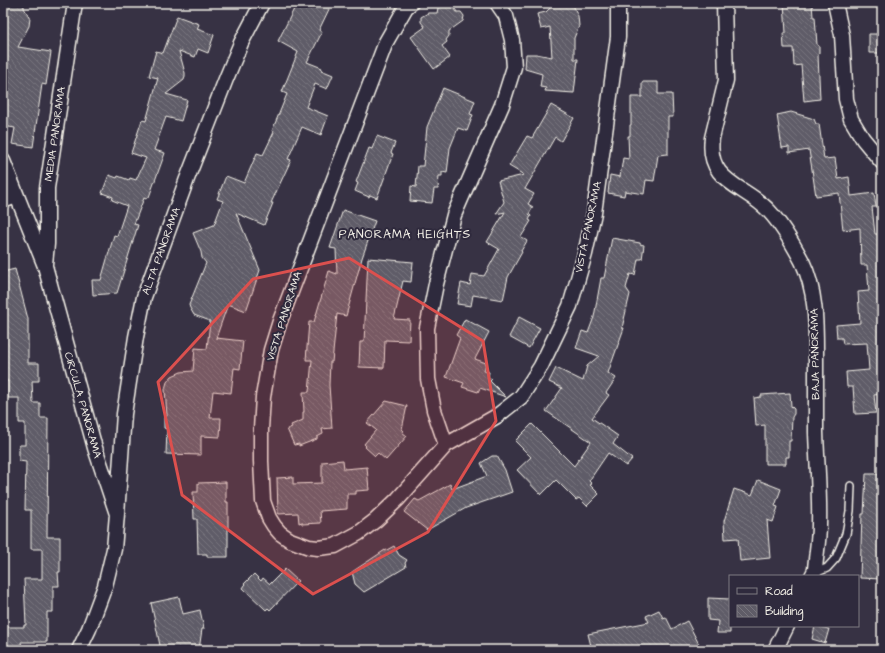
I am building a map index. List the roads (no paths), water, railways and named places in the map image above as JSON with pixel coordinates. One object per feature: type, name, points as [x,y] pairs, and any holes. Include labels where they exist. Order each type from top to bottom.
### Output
[{"type":"street","name":"MEDIA PANORAMA","points":[[45,266],[47,244],[47,188],[75,3]]},
{"type":"street","name":"ALTA PANORAMA","points":[[117,514],[124,414],[144,297],[187,179],[226,79],[241,43],[262,3]]},
{"type":"street","name":"VISTA PANORAMA","points":[[411,3],[406,7],[386,42],[291,290],[271,350],[265,381],[261,429],[263,501],[269,518],[280,533],[299,544],[318,548],[335,546],[359,533],[376,520],[398,499],[446,445],[497,416],[521,397],[541,366],[570,306],[585,254],[594,213],[618,37],[618,3]]},
{"type":"street","points":[[446,445],[434,410],[428,379],[427,328],[436,284],[454,216],[502,105],[514,67],[512,40],[506,16],[497,3]]},
{"type":"street","name":"BAJA PANORAMA","points":[[724,3],[726,80],[712,138],[711,147],[713,159],[716,168],[722,176],[769,210],[783,229],[810,280],[814,301],[816,325],[816,432],[819,525],[815,570],[813,575]]},
{"type":"street","points":[[835,3],[842,34],[846,99],[851,118],[863,139],[882,162]]},
{"type":"street","name":"CIRCULA PANORAMA","points":[[3,161],[9,198],[45,266],[95,448],[117,514],[114,549],[105,586],[89,628],[78,650]]},
{"type":"street","points":[[776,650],[787,627]]},
{"type":"lane","points":[[813,575],[827,568],[836,558],[846,534],[850,511],[851,486]]},
{"type":"district","name":"PANORAMA HEIGHTS","points":[[405,234]]}]
